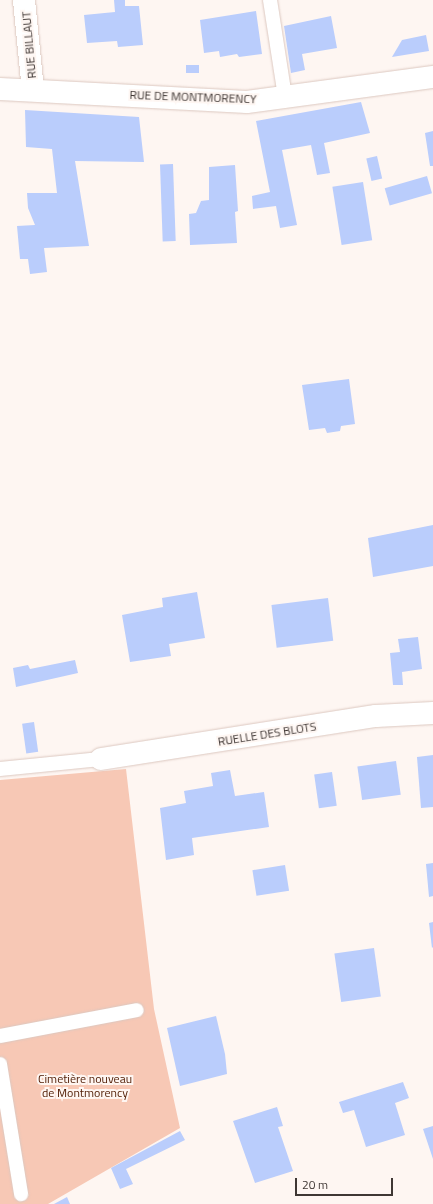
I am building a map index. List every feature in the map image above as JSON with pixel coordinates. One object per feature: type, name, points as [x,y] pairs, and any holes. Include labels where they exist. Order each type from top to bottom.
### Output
[{"type":"street","name":"RUE BILLAUT","points":[[24,0],[33,90]]},
{"type":"street","name":"RUE DE MONTMORENCY","points":[[0,89],[247,102],[433,77]]},
{"type":"street","name":"RUELLE DES BLOTS","points":[[101,759],[376,716],[433,713]]},
{"type":"lane","points":[[270,0],[285,96]]},
{"type":"lane","points":[[0,769],[101,759]]},
{"type":"lane","points":[[0,1036],[137,1010]]},
{"type":"lane","points":[[0,1064],[21,1194]]},
{"type":"green space","name":"Cimetière nouveau de Montmorency","points":[[126,769],[154,1009],[180,1128],[48,1204],[0,1204],[0,780]]},
{"type":"building","points":[[114,0],[125,0],[125,6],[139,6],[143,45],[118,47],[117,41],[87,43],[84,15],[115,12]]},
{"type":"building","points":[[256,11],[262,54],[239,57],[237,54],[220,57],[219,51],[204,53],[200,20]]},
{"type":"building","points":[[331,16],[337,48],[302,54],[305,70],[291,73],[284,26]]},
{"type":"building","points":[[426,35],[429,51],[392,57],[402,40]]},
{"type":"building","points":[[186,65],[199,65],[199,73],[186,73]]},
{"type":"building","points":[[361,102],[370,133],[324,143],[330,173],[317,175],[311,145],[282,150],[297,225],[280,228],[276,206],[253,209],[252,196],[270,192],[256,121]]},
{"type":"building","points":[[25,110],[139,117],[144,162],[75,161],[89,246],[44,248],[47,272],[30,274],[28,259],[20,259],[17,226],[35,225],[28,208],[27,193],[57,193],[52,149],[26,147]]},
{"type":"building","points":[[433,131],[433,166],[430,166],[425,133]]},
{"type":"building","points":[[377,156],[382,178],[371,181],[366,158]]},
{"type":"building","points":[[160,164],[173,164],[176,241],[163,241]]},
{"type":"building","points":[[235,165],[238,211],[235,212],[237,243],[190,245],[189,214],[196,213],[201,201],[209,200],[209,167]]},
{"type":"building","points":[[427,176],[432,193],[390,205],[385,188]]},
{"type":"building","points":[[363,182],[372,240],[342,245],[332,187]]},
{"type":"building","points":[[349,379],[355,424],[341,426],[340,431],[327,433],[325,428],[309,430],[302,385]]},
{"type":"building","points":[[433,525],[433,566],[373,577],[368,538]]},
{"type":"building","points":[[197,592],[205,638],[169,644],[171,656],[130,662],[122,615],[163,607],[162,598]]},
{"type":"building","points":[[328,598],[333,641],[277,648],[271,605]]},
{"type":"building","points":[[418,637],[422,669],[402,672],[403,685],[393,685],[390,653],[400,652],[398,639]]},
{"type":"building","points":[[75,660],[78,673],[16,687],[13,668],[28,665],[30,669]]},
{"type":"building","points":[[34,722],[38,752],[26,753],[22,724]]},
{"type":"building","points":[[433,755],[433,807],[421,808],[417,757]]},
{"type":"building","points":[[396,761],[401,795],[362,800],[357,766]]},
{"type":"building","points":[[230,770],[235,796],[264,792],[269,827],[192,838],[194,855],[166,860],[160,808],[186,803],[184,791],[213,786],[211,773]]},
{"type":"building","points":[[332,772],[337,806],[319,808],[314,775]]},
{"type":"building","points":[[433,863],[433,896],[429,897],[426,864]]},
{"type":"building","points":[[285,865],[289,891],[256,896],[252,870]]},
{"type":"building","points":[[433,922],[433,947],[432,948],[429,923]]},
{"type":"building","points":[[374,948],[381,997],[341,1002],[334,954]]},
{"type":"building","points":[[216,1016],[225,1054],[227,1074],[180,1086],[167,1028]]},
{"type":"building","points":[[403,1082],[409,1098],[395,1103],[405,1135],[366,1147],[354,1110],[343,1113],[339,1102]]},
{"type":"building","points":[[277,1107],[283,1126],[278,1127],[293,1171],[255,1183],[233,1121]]},
{"type":"building","points":[[433,1126],[433,1159],[423,1129]]},
{"type":"building","points":[[180,1131],[185,1140],[126,1169],[133,1184],[120,1189],[111,1168]]},
{"type":"building","points":[[67,1197],[70,1204],[54,1204]]}]
